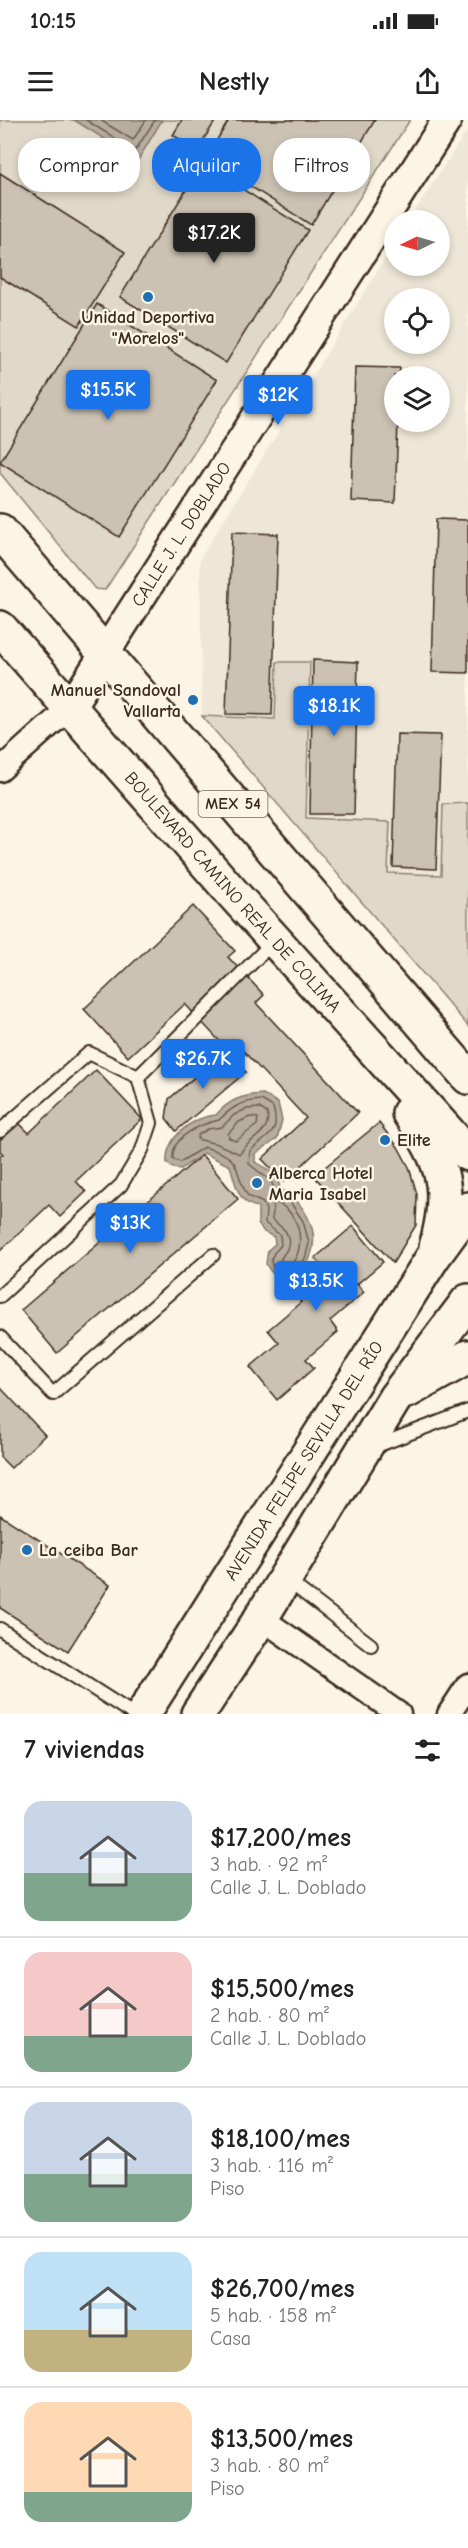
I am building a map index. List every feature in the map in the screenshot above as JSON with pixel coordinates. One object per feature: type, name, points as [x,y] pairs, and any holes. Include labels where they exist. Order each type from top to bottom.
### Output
[{"type":"main road","name":"MEX 54","points":[[0,531],[468,1077]]},
{"type":"main road","name":"BOULEVARD CAMINO REAL DE COLIMA","points":[[0,628],[468,1154]]},
{"type":"main road","points":[[350,1021],[433,1147],[443,1180],[445,1216],[433,1257]]},
{"type":"main road","name":"AVENIDA FELIPE SEVILLA DEL RÍO","points":[[143,1714],[433,1257],[468,1209]]},
{"type":"main road","points":[[198,1714],[261,1618],[395,1398],[468,1301]]},
{"type":"main road","points":[[395,1398],[468,1357]]},
{"type":"street","name":"CALLE J. L. DOBLADO","points":[[71,706],[447,120]]},
{"type":"street","points":[[0,770],[71,706]]},
{"type":"street","points":[[261,1618],[399,1714]]},
{"type":"street","points":[[449,1714],[468,1685]]},
{"type":"lane","points":[[138,1077],[275,939]]},
{"type":"lane","points":[[0,1131],[89,1053],[138,1077],[151,1123],[142,1150],[121,1185],[0,1296]]},
{"type":"lane","points":[[0,1337],[53,1394],[213,1256]]},
{"type":"lane","points":[[362,1452],[468,1411]]},
{"type":"lane","points":[[285,1579],[371,1645]]},
{"type":"lane","points":[[0,1629],[133,1714]]},
{"type":"shaded area","name":"Unidad Deportiva \"Morelos\"","points":[[0,120],[410,120],[370,182],[370,138],[273,138],[273,192],[363,192],[105,590],[95,589],[0,473]]},
{"type":"shaded area","points":[[468,129],[468,1026],[202,716],[200,559],[384,260],[384,276],[450,276],[450,210],[415,210]]},
{"type":"shaded area","points":[[277,662],[310,662],[306,818],[390,822],[388,873],[441,875],[443,804],[468,803],[468,1026],[202,716],[275,719]]},
{"type":"water","points":[[74,120],[162,120],[140,157],[140,138],[103,138]]},
{"type":"water","name":"Alberca Hotel Maria Isabel","points":[[263,1094],[278,1103],[282,1120],[277,1139],[255,1154],[255,1162],[273,1174],[281,1190],[295,1199],[309,1219],[312,1228],[313,1247],[306,1267],[299,1278],[280,1278],[266,1264],[268,1250],[275,1244],[274,1237],[264,1232],[258,1224],[258,1207],[251,1205],[241,1197],[230,1166],[204,1153],[181,1169],[173,1168],[167,1163],[170,1145],[189,1124],[216,1115],[236,1099]]},
{"type":"building","points":[[182,120],[216,120],[205,138],[178,138],[173,135]]},
{"type":"building","points":[[229,120],[375,120],[364,138],[273,138],[273,192],[331,192],[311,225],[259,192],[261,138],[218,138]]},
{"type":"building","points":[[0,173],[18,184],[18,192],[30,192],[125,252],[79,326],[0,277]]},
{"type":"building","points":[[185,192],[247,192],[308,230],[226,363],[120,297]]},
{"type":"building","points":[[97,304],[217,380],[119,537],[0,462]]},
{"type":"building","points":[[355,367],[384,368],[384,432],[398,432],[395,503],[351,501]]},
{"type":"building","points":[[436,519],[468,520],[468,673],[432,672]]},
{"type":"building","points":[[232,532],[278,534],[272,715],[226,714]]},
{"type":"building","points":[[313,660],[358,662],[354,814],[310,814]]},
{"type":"building","points":[[397,734],[441,735],[436,869],[393,867]]},
{"type":"building","points":[[193,906],[235,951],[228,957],[264,995],[256,1003],[358,1113],[284,1182],[262,1159],[306,1118],[232,1039],[225,1047],[185,1004],[128,1057],[84,1009]]},
{"type":"building","points":[[226,1050],[246,1072],[176,1131],[166,1118],[169,1099]]},
{"type":"building","points":[[96,1070],[142,1119],[76,1181],[86,1192],[60,1217],[49,1205],[0,1251],[0,1156],[3,1154],[0,1151],[0,1140],[18,1122],[29,1133]]},
{"type":"building","points":[[379,1123],[398,1147],[409,1167],[417,1194],[416,1225],[393,1263],[314,1176]]},
{"type":"building","points":[[202,1155],[238,1199],[57,1353],[21,1310]]},
{"type":"building","points":[[353,1226],[383,1262],[357,1284],[364,1292],[330,1321],[338,1332],[306,1359],[314,1368],[277,1400],[250,1367],[279,1343],[268,1330],[301,1302],[295,1294],[325,1270],[315,1258]]},
{"type":"building","points":[[0,1387],[45,1435],[11,1468],[0,1457]]},
{"type":"building","name":"La ceiba Bar","points":[[0,1515],[110,1585],[68,1651],[0,1608]]},
{"type":"place","name":"Unidad Deportiva \"Morelos\"","points":[[148,297]]},
{"type":"place","name":"Manuel Sandoval Vallarta","points":[[193,700]]},
{"type":"place","name":"Elite","points":[[385,1140]]},
{"type":"place","name":"Alberca Hotel Maria Isabel","points":[[257,1183]]},
{"type":"place","name":"La ceiba Bar","points":[[27,1550]]}]
